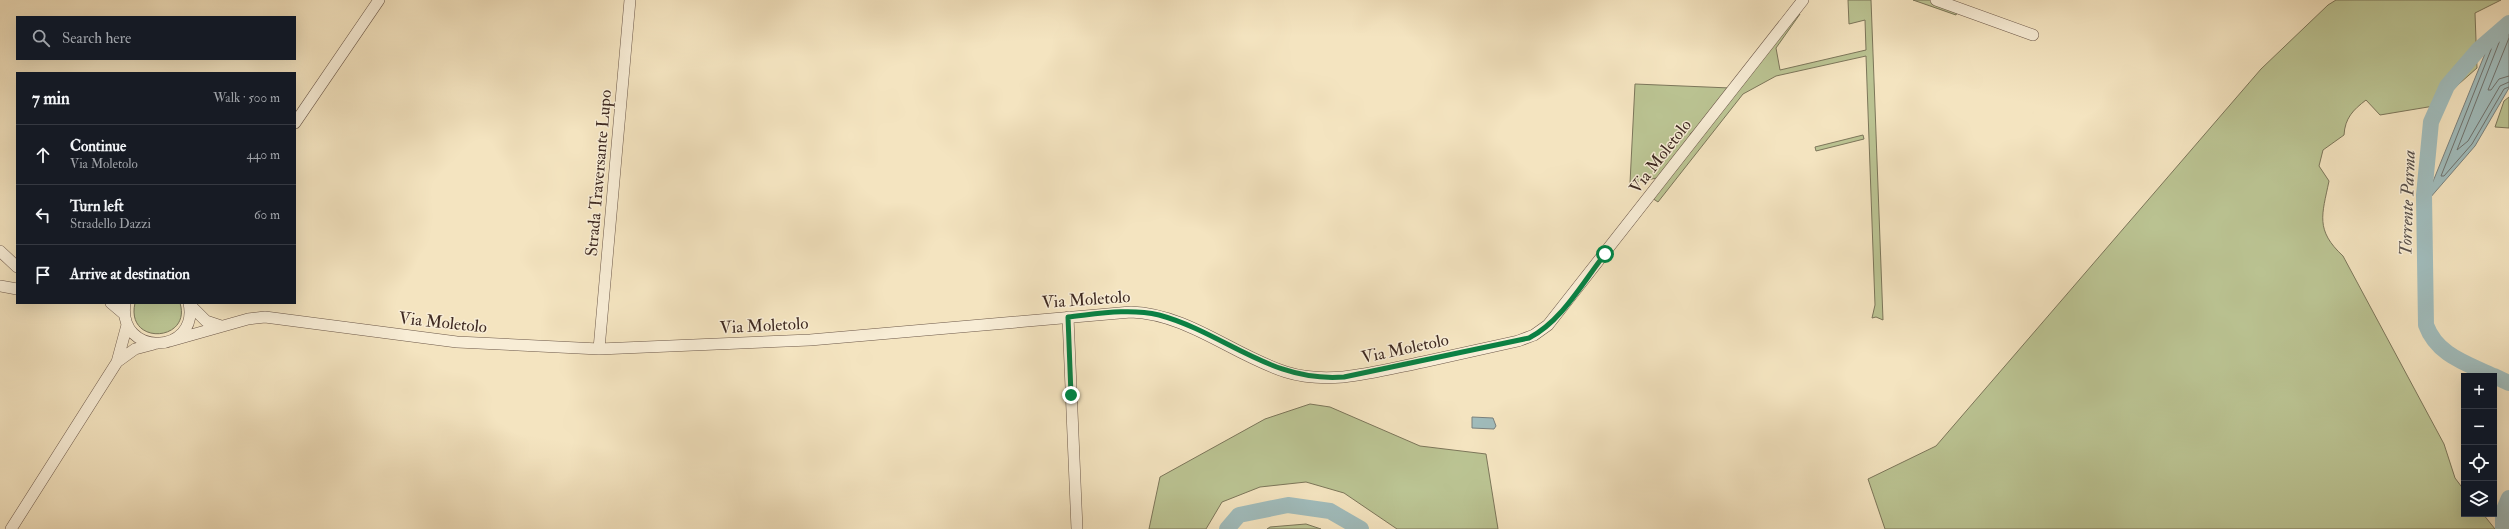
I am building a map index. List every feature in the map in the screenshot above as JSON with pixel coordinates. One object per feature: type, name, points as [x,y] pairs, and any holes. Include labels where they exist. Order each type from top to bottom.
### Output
[{"type":"street","points":[[296,122],[379,0]]},
{"type":"street","name":"Strada Traversante Lupo","points":[[599,350],[630,0]]},
{"type":"street","name":"Via Moletolo","points":[[117,362],[135,349],[221,326],[265,317],[457,342],[599,350],[810,340],[1125,312],[1158,315],[1193,328],[1278,369],[1317,378],[1366,374],[1529,338],[1544,329],[1559,313],[1803,0]]},
{"type":"street","points":[[1936,0],[2033,35]]},
{"type":"street","points":[[0,251],[16,265]]},
{"type":"street","points":[[0,286],[16,289]]},
{"type":"street","points":[[192,306],[206,321],[221,326]]},
{"type":"street","points":[[122,315],[138,338],[148,342],[165,342],[179,335],[186,326],[192,306]]},
{"type":"street","points":[[11,529],[117,362],[122,315]]},
{"type":"street","points":[[1068,317],[1077,529]]},
{"type":"green space","points":[[1848,0],[1871,0],[1883,320],[1876,317],[1872,318],[1875,305],[1866,56],[1776,76],[1743,94],[1658,202],[1652,198],[1798,14],[1800,14],[1776,48],[1780,70],[1866,50],[1865,20],[1849,24]]},
{"type":"green space","points":[[1913,0],[1930,0],[1958,10],[1956,15]]},
{"type":"green space","points":[[2336,0],[2501,0],[2475,13],[2477,68],[2434,106],[2380,115],[2366,100],[2350,115],[2346,124],[2344,135],[2323,150],[2319,166],[2329,181],[2324,203],[2324,230],[2334,247],[2343,256],[2444,444],[2455,478],[2461,486],[2461,517],[2485,517],[2495,529],[1885,529],[1868,479],[1936,446],[2261,69],[2328,5]]},
{"type":"green space","points":[[1635,84],[1730,88],[1690,134],[1691,139],[1657,178],[1630,183]]},
{"type":"green space","points":[[2509,97],[2509,128],[2495,127],[2504,101]]},
{"type":"green space","points":[[1863,135],[1864,139],[1816,151],[1815,147]]},
{"type":"green space","points":[[135,304],[180,304],[181,316],[177,326],[158,334],[148,332],[140,327],[135,317]]},
{"type":"green space","points":[[1310,404],[1330,407],[1420,446],[1486,454],[1498,529],[1397,529],[1344,493],[1306,482],[1260,487],[1222,502],[1206,529],[1149,529],[1160,477],[1265,419]]},
{"type":"green space","points":[[1306,524],[1321,529],[1267,529],[1270,527]]},
{"type":"water","points":[[2509,19],[2509,88],[2475,146],[2423,206],[2495,29]]},
{"type":"water","points":[[1472,417],[1493,418],[1496,426],[1494,429],[1472,428]]},
{"type":"waterway","name":"Torrente Parma","points":[[2487,373],[2463,362],[2445,351],[2437,344],[2426,325],[2424,195],[2431,122],[2447,86],[2479,49],[2509,23]]},
{"type":"waterway","name":"Torrente Parma","points":[[2497,377],[2509,383]]},
{"type":"waterway","name":"Torrente Parma","points":[[2503,529],[2503,512],[2509,498]]},
{"type":"waterway","name":"Torrente Parma","points":[[1227,529],[1239,515],[1288,505],[1330,511],[1361,529]]},
{"type":"route","points":[[1071,395],[1068,317],[1125,312],[1154,314],[1184,324],[1269,366],[1288,373],[1317,378],[1362,375],[1529,338],[1544,329],[1556,317],[1605,254]]}]
